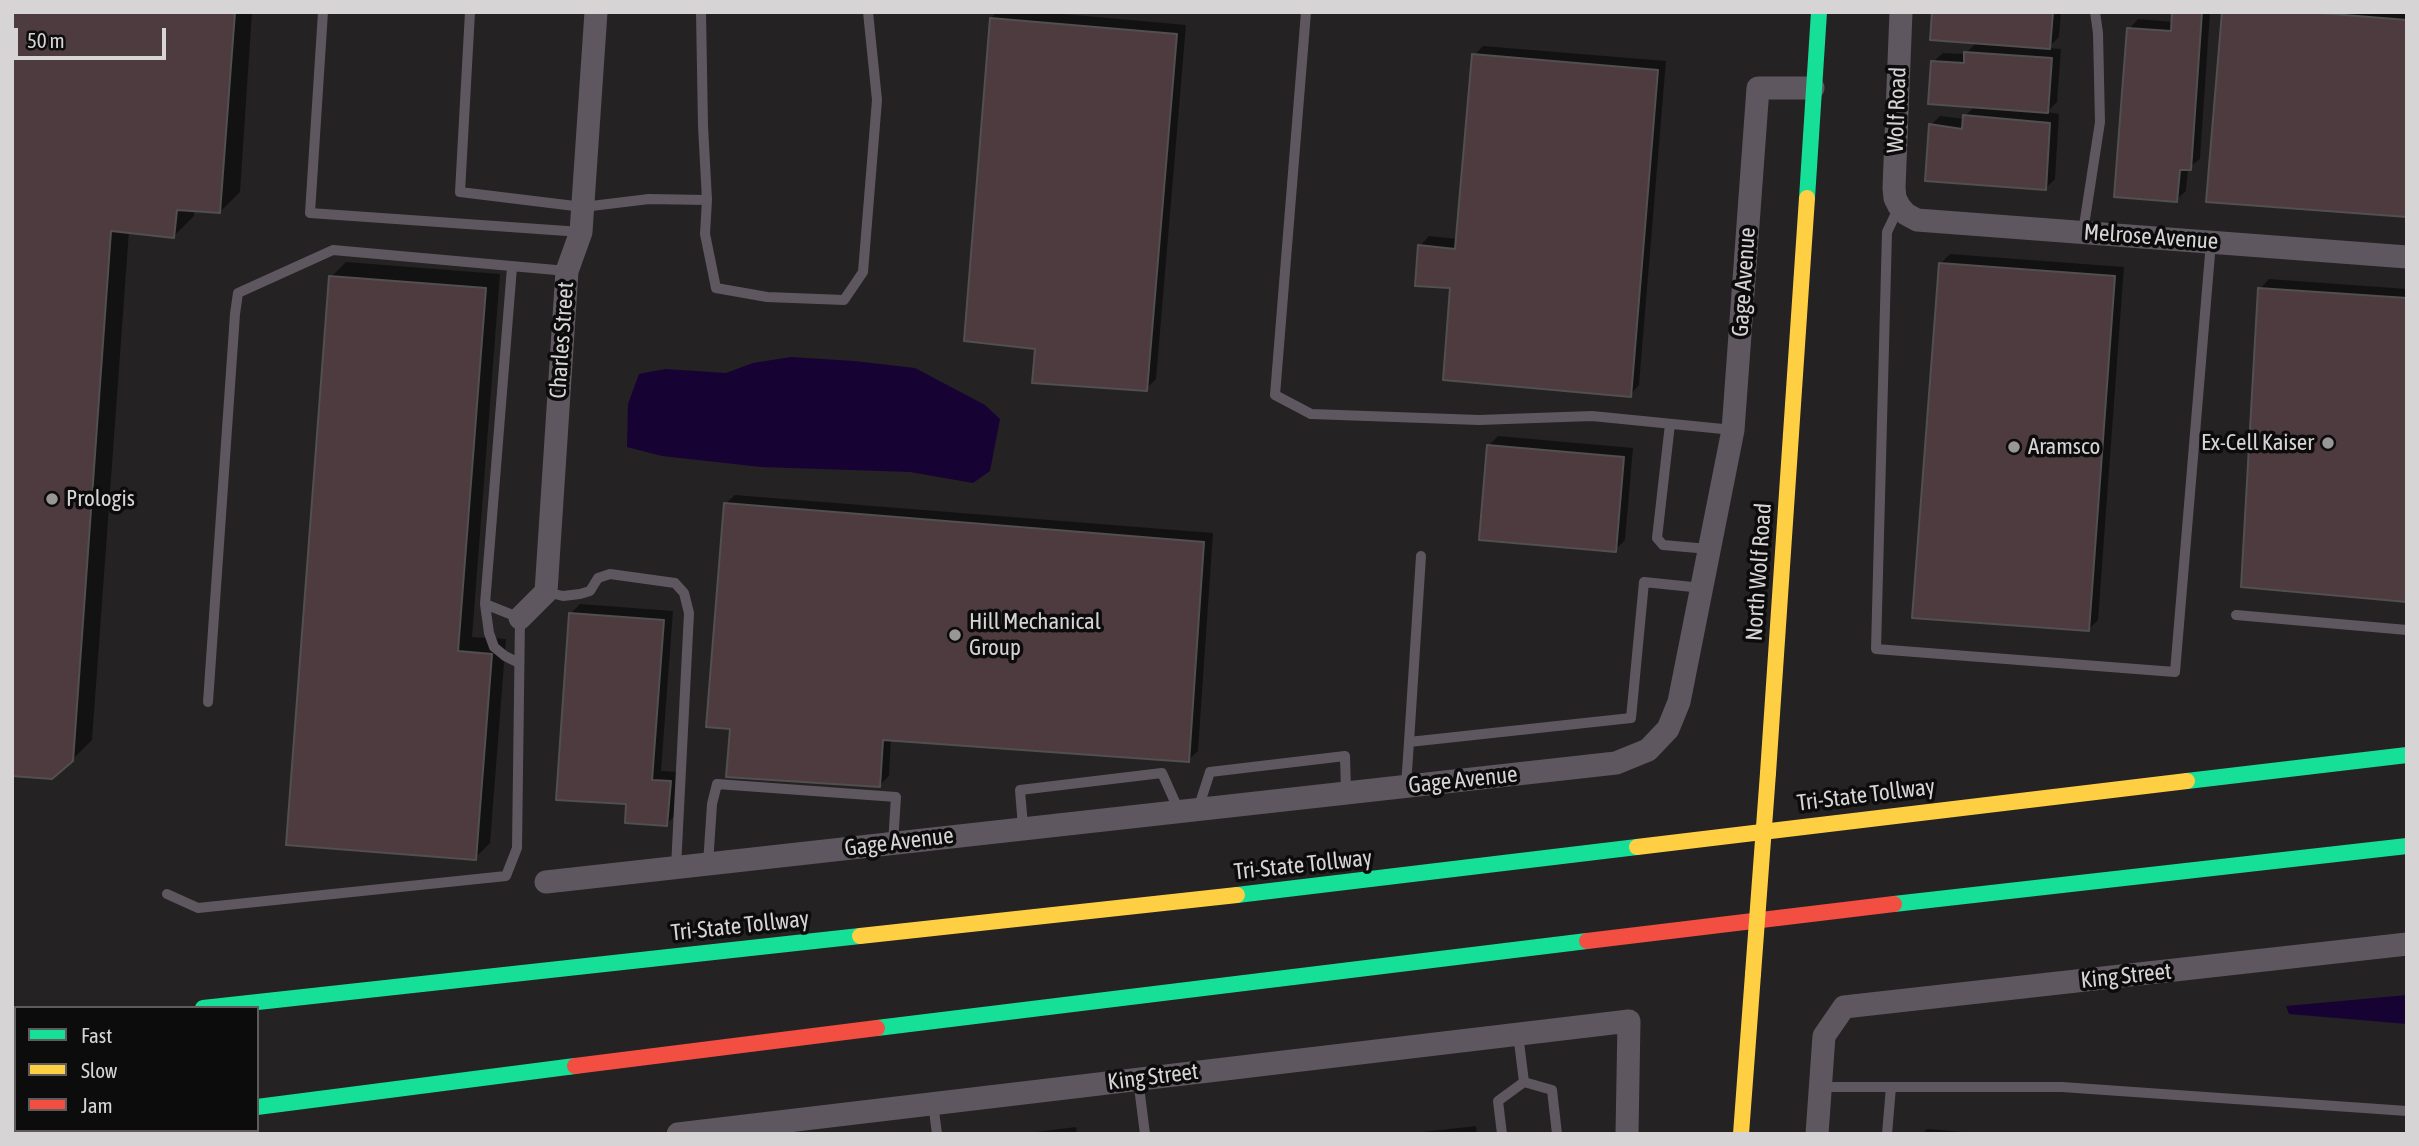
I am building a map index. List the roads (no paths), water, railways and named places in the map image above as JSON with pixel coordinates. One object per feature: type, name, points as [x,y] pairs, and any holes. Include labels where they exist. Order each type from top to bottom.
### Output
[{"type":"main road","name":"North Wolf Road","points":[[1741,1134],[1769,773],[1819,12]]},
{"type":"main road","name":"Tri-State Tollway","points":[[221,1006],[1370,881],[1932,810],[2407,755]]},
{"type":"main road","points":[[259,1107],[1796,915],[2407,846]]},
{"type":"street","name":"Charles Street","points":[[546,592],[567,271],[581,232],[596,12]]},
{"type":"street","name":"Wolf Road","points":[[1899,206],[1894,188],[1901,12]]},
{"type":"street","name":"Gage Avenue","points":[[546,882],[1616,763],[1648,750],[1668,729],[1679,702],[1733,430],[1758,88],[1813,88]]},
{"type":"street","name":"Melrose Avenue","points":[[1899,206],[1917,220],[2407,257]]},
{"type":"street","points":[[520,618],[546,592]]},
{"type":"street","name":"King Street","points":[[1820,1087],[1824,1036],[1844,1007],[2407,944]]},
{"type":"street","name":"King Street","points":[[678,1134],[795,1127],[933,1103],[1629,1021],[1627,1134]]},
{"type":"street","points":[[1817,1134],[1820,1087]]},
{"type":"lane","points":[[323,12],[310,213],[581,232]]},
{"type":"lane","points":[[470,12],[460,192],[583,207],[649,199],[707,200]]},
{"type":"lane","points":[[701,12],[707,200],[705,234],[716,288],[767,297],[845,300],[863,272],[876,113],[868,12]]},
{"type":"lane","points":[[1306,12],[1275,395],[1311,414],[1479,420],[1592,416],[1733,430]]},
{"type":"lane","points":[[2083,232],[2100,122],[2095,12]]},
{"type":"lane","points":[[1899,206],[1886,232],[1876,649],[2175,671],[2211,242]]},
{"type":"lane","points":[[208,702],[238,293],[333,250],[567,271]]},
{"type":"lane","points":[[512,267],[485,604],[494,647],[519,663]]},
{"type":"lane","points":[[1670,424],[1657,538],[1663,545],[1709,549]]},
{"type":"lane","points":[[1406,786],[1421,556]]},
{"type":"lane","points":[[546,592],[563,596],[580,594],[590,591],[598,578],[610,574],[674,583],[684,593],[689,613],[676,867]]},
{"type":"lane","points":[[1409,742],[1631,718],[1644,582],[1702,588]]},
{"type":"lane","points":[[167,894],[198,908],[506,876],[517,848],[520,618],[485,604]]},
{"type":"lane","points":[[2236,615],[2407,630]]},
{"type":"lane","points":[[1023,827],[1020,790],[1162,773],[1189,810],[1210,772],[1345,756],[1346,792]]},
{"type":"lane","points":[[708,864],[712,804],[717,784],[896,796],[893,843]]},
{"type":"lane","points":[[1518,1034],[1524,1082]]},
{"type":"lane","points":[[1138,1079],[1145,1134]]},
{"type":"lane","points":[[1502,1134],[1498,1101],[1524,1082]]},
{"type":"lane","points":[[1524,1082],[1552,1090],[1557,1134]]},
{"type":"lane","points":[[1820,1087],[2062,1087],[2407,1111]]},
{"type":"lane","points":[[1887,1134],[1891,1087]]},
{"type":"lane","points":[[933,1103],[937,1134]]},
{"type":"place","name":"Ex-Cell Kaiser","points":[[2328,443]]},
{"type":"place","name":"Aramsco","points":[[2014,447]]},
{"type":"place","name":"Prologis","points":[[52,499]]},
{"type":"place","name":"Hill Mechanical Group","points":[[955,635]]}]
